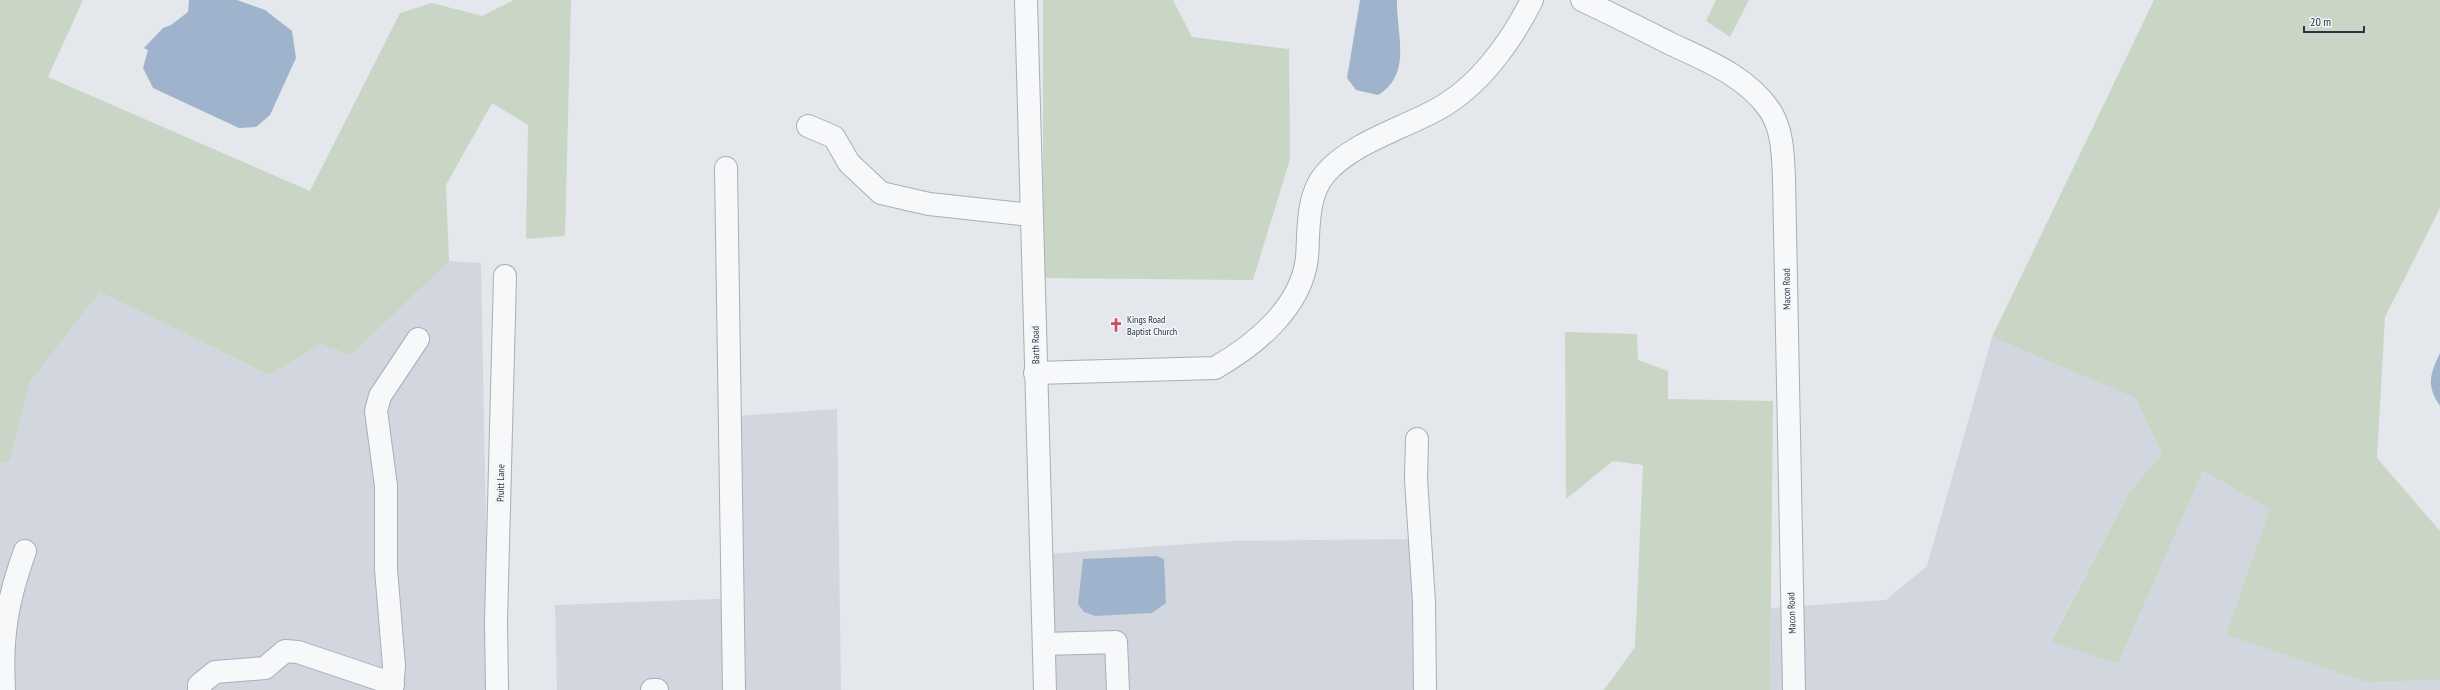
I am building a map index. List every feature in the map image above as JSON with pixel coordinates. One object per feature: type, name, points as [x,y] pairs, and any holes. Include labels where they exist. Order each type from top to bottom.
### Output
[{"type":"street","name":"Barth Road","points":[[1026,0],[1035,374],[1045,690]]},
{"type":"street","points":[[1035,374],[1215,368],[1256,340],[1278,318],[1298,286],[1307,260],[1308,223],[1315,194],[1323,176],[1337,160],[1438,109],[1466,88],[1492,62],[1518,27],[1532,0]]},
{"type":"street","name":"Macon Road","points":[[1582,0],[1725,70],[1748,86],[1769,109],[1778,127],[1782,150],[1784,179],[1794,690]]},
{"type":"street","points":[[808,126],[834,137],[849,163],[881,193],[929,204],[1032,215]]},
{"type":"street","points":[[726,168],[734,690]]},
{"type":"street","name":"Pruitt Lane","points":[[497,690],[496,620],[505,276]]},
{"type":"street","points":[[198,690],[199,685],[205,678],[215,672],[265,668],[285,651],[298,652],[393,687],[394,666],[386,569],[386,486],[376,411],[380,396],[418,339]]},
{"type":"street","points":[[1417,439],[1416,479],[1424,602],[1425,690]]},
{"type":"street","points":[[4,690],[2,655],[5,623],[13,584],[25,551]]},
{"type":"street","points":[[1044,644],[1116,642],[1118,690]]},
{"type":"street","points":[[652,690],[657,690]]},
{"type":"shaded area","points":[[449,261],[481,263],[489,690],[0,690],[0,464],[10,460],[30,382],[100,292],[269,375],[321,344],[351,356]]},
{"type":"shaded area","points":[[1992,337],[2137,398],[2162,454],[2130,491],[2051,640],[2118,664],[2203,471],[2270,509],[2227,635],[2365,682],[2440,680],[2440,690],[1770,690],[1771,608],[1886,600],[1927,566]]},
{"type":"shaded area","points":[[837,409],[841,690],[557,690],[555,605],[744,598],[737,416]]},
{"type":"shaded area","points":[[1418,539],[1420,690],[1052,690],[1048,554],[1232,541]]},
{"type":"green space","points":[[0,0],[83,0],[48,77],[310,191],[400,13],[432,3],[482,16],[514,0],[571,0],[565,236],[526,239],[528,125],[492,103],[446,185],[449,261],[351,356],[321,344],[269,375],[100,292],[30,382],[10,460],[0,464]]},
{"type":"green space","points":[[1043,0],[1173,0],[1192,37],[1289,49],[1290,159],[1253,280],[1043,278]]},
{"type":"green space","points":[[1716,0],[1749,0],[1730,37],[1706,21]]},
{"type":"green space","points":[[2154,0],[2440,0],[2440,208],[2385,317],[2377,458],[2440,531],[2440,680],[2365,682],[2226,635],[2270,509],[2203,471],[2118,664],[2051,641],[2130,491],[2162,454],[2136,398],[1992,337]]},
{"type":"green space","points":[[1565,332],[1637,334],[1638,360],[1668,371],[1668,399],[1773,401],[1770,690],[1604,690],[1635,647],[1643,465],[1613,461],[1566,499]]},
{"type":"water","points":[[189,0],[237,0],[265,10],[292,31],[296,58],[270,115],[256,127],[239,128],[153,88],[143,68],[148,50],[144,48],[163,28],[171,25],[188,12]]},
{"type":"water","points":[[1360,0],[1397,0],[1400,39],[1399,64],[1396,76],[1389,86],[1378,95],[1356,90],[1347,78]]},
{"type":"water","points":[[2440,353],[2440,406],[2433,392],[2431,380],[2434,367]]},
{"type":"water","points":[[1156,556],[1164,559],[1166,603],[1152,613],[1095,616],[1084,612],[1078,604],[1083,559]]},
{"type":"place","name":"Kings Road Baptist Church","points":[[1116,325]]}]
